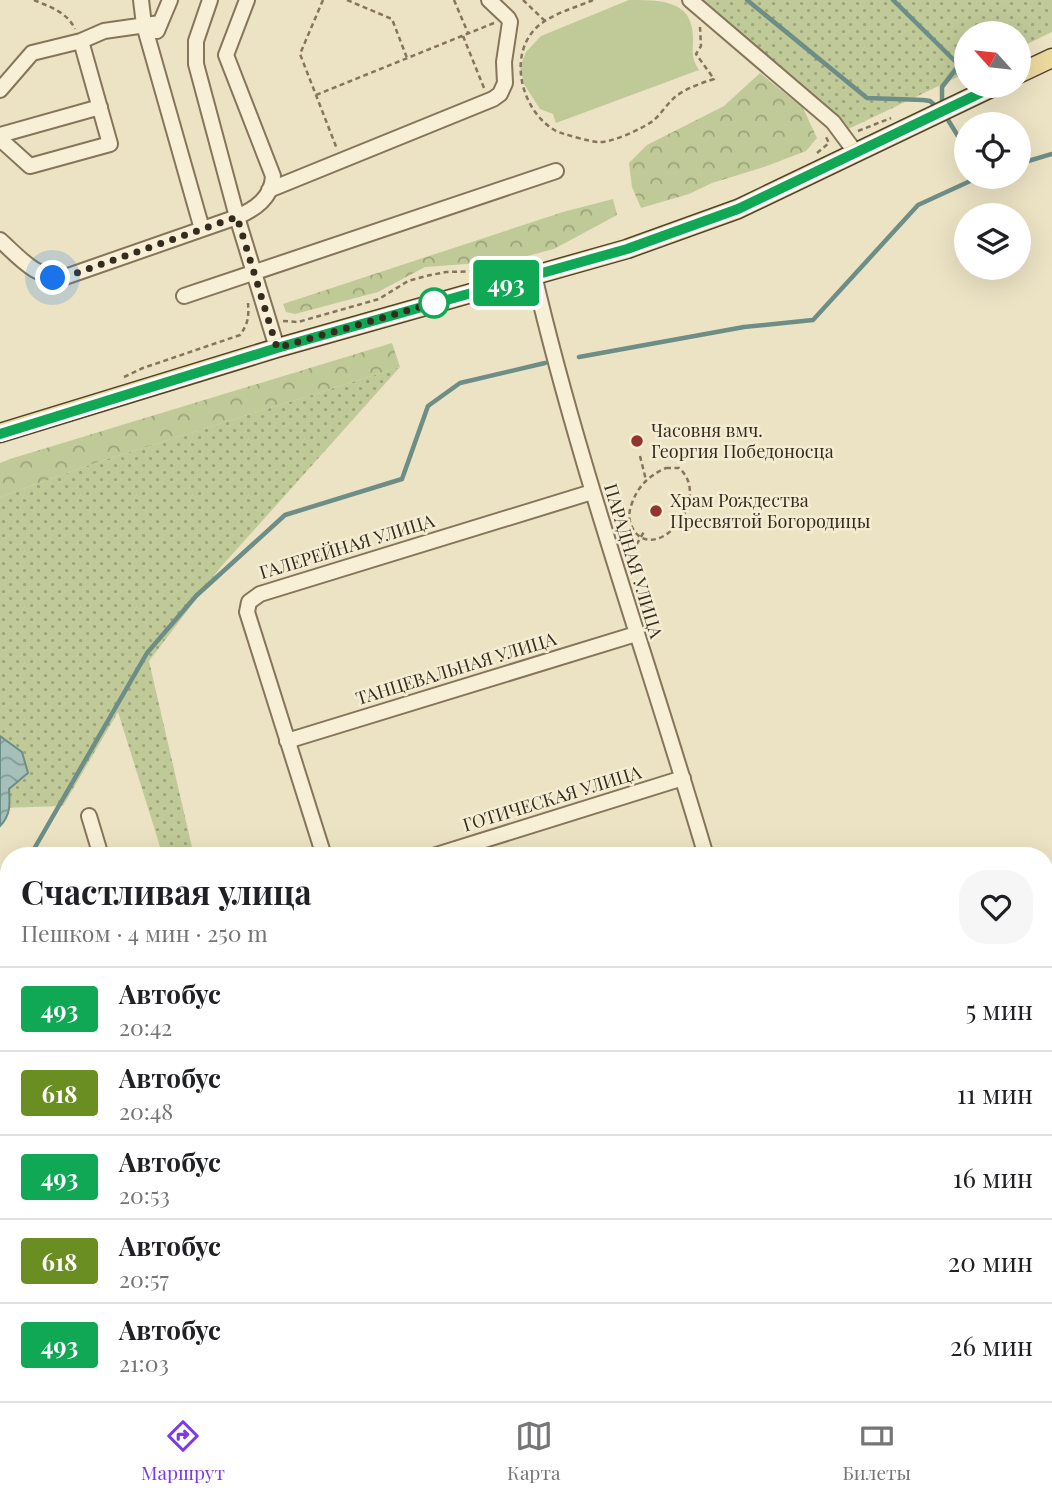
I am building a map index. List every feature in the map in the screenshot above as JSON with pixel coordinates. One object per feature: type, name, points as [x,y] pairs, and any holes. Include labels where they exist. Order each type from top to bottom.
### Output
[{"type":"main road","points":[[1031,68],[1052,58]]},
{"type":"main road","points":[[0,433],[277,348],[627,249],[738,209],[970,98]]},
{"type":"street","points":[[141,0],[144,25],[202,229]]},
{"type":"street","points":[[151,45],[170,0]]},
{"type":"street","points":[[210,0],[196,41],[196,64],[257,289],[277,348]]},
{"type":"street","points":[[0,240],[36,271],[53,278],[65,277],[256,208],[269,190],[273,176],[226,55],[247,0]]},
{"type":"street","points":[[269,190],[500,94],[505,83],[504,62],[511,29],[508,18],[489,0]]},
{"type":"street","points":[[690,0],[833,122],[856,153]]},
{"type":"street","points":[[0,90],[32,54],[82,41],[104,31],[160,23]]},
{"type":"street","points":[[82,41],[100,107],[110,144],[30,166],[0,137],[100,107]]},
{"type":"street","points":[[184,296],[556,171]]},
{"type":"street","name":"ПАРАДНАЯ УЛИЦА","points":[[534,275],[555,366],[592,492],[703,847]]},
{"type":"street","name":"ГАЛЕРЕЙНАЯ УЛИЦА","points":[[321,847],[247,612],[253,598],[592,492]]},
{"type":"street","name":"ТАНЦЕВАЛЬНАЯ УЛИЦА","points":[[288,741],[636,634]]},
{"type":"street","name":"ГОТИЧЕСКАЯ УЛИЦА","points":[[462,847],[683,778]]},
{"type":"street","points":[[89,817],[98,847]]},
{"type":"path","points":[[34,0],[60,12],[71,22],[82,41]]},
{"type":"path","points":[[323,0],[299,54],[334,142]]},
{"type":"path","points":[[347,0],[391,19],[407,58]]},
{"type":"path","points":[[454,0],[468,33]]},
{"type":"path","points":[[523,0],[545,21]]},
{"type":"path","points":[[593,0],[545,21],[534,29],[524,47],[520,65],[522,84],[540,116],[557,131],[598,142],[626,135],[654,120],[676,96],[714,79],[696,54],[701,46],[698,22]]},
{"type":"path","points":[[316,95],[508,18]]},
{"type":"path","points":[[463,36],[489,100]]},
{"type":"path","points":[[812,157],[829,143],[824,133]]},
{"type":"path","points":[[275,315],[285,323],[298,322],[379,299],[408,281],[426,276],[446,272],[489,271]]},
{"type":"path","points":[[123,378],[143,368],[240,335],[247,326],[249,317],[247,294],[257,289]]},
{"type":"path","points":[[640,456],[646,480]]},
{"type":"path","points":[[666,468],[679,468],[688,476],[692,491],[686,509],[664,537],[653,540],[640,538],[632,529],[629,514],[635,494],[650,475],[666,468]]},
{"type":"path","points":[[617,576],[645,530]]},
{"type":"green space","points":[[629,0],[663,2],[681,9],[688,16],[692,25],[694,58],[699,70],[556,123],[553,114],[540,109],[524,84],[520,67],[526,52],[541,36]]},
{"type":"green space","points":[[690,0],[1052,0],[1052,32],[1031,42],[1031,21],[954,21],[954,79],[842,132]]},
{"type":"green space","points":[[760,73],[803,108],[817,138],[806,151],[712,183],[689,194],[641,208],[632,187],[629,163],[647,145],[724,106]]},
{"type":"green space","points":[[613,199],[617,215],[554,249],[508,261],[425,267],[378,292],[295,314],[286,312],[283,304],[563,212]]},
{"type":"green space","points":[[392,343],[400,367],[98,462],[0,497],[0,463],[10,459]]},
{"type":"green space","points":[[400,367],[220,568],[149,661],[192,847],[160,847],[118,712],[63,806],[0,808],[0,497],[98,462]]},
{"type":"water","points":[[0,736],[22,752],[28,773],[9,789],[8,813],[0,826]]},
{"type":"waterway","points":[[747,0],[867,98],[930,101],[939,109]]},
{"type":"waterway","points":[[893,0],[959,65],[942,87],[942,106]]},
{"type":"waterway","points":[[945,115],[954,130]]},
{"type":"waterway","points":[[1031,160],[1052,154]]},
{"type":"waterway","points":[[579,357],[744,327],[813,320],[918,205],[954,188]]},
{"type":"waterway","points":[[35,847],[147,653],[196,596],[285,515],[402,479],[428,406],[460,383],[545,363]]},
{"type":"bus line","name":"493","points":[[0,434],[27,423],[277,348],[627,249],[738,209],[970,98]]},
{"type":"place","name":"Часовня вмч. Георгия Победоносца","points":[[637,441]]},
{"type":"place","name":"Храм Рождества Пресвятой Богородицы","points":[[656,511]]},
{"type":"route","points":[[53,278],[65,277],[237,217],[277,348],[434,303]]}]
